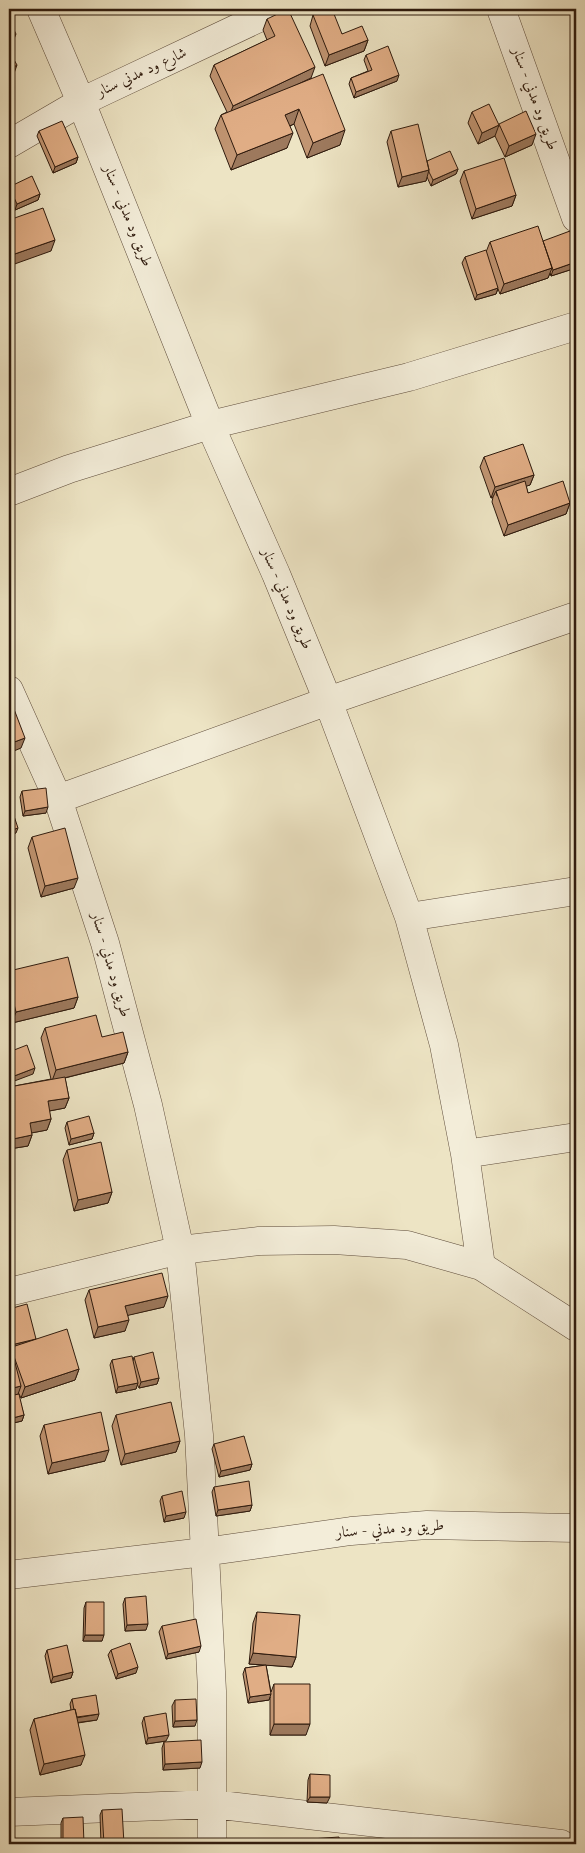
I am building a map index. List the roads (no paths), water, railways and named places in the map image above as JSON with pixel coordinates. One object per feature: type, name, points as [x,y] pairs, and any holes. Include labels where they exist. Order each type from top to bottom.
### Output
[{"type":"street","name":"طريق ود مدني - سنار","points":[[40,9],[81,102],[210,425],[276,574],[328,701],[409,917],[444,1045],[466,1154],[481,1266]]},
{"type":"street","name":"شارع ود مدني سنار","points":[[9,144],[81,102],[278,9]]},
{"type":"street","name":"طريق ود مدني - سنار","points":[[501,9],[576,218]]},
{"type":"street","points":[[9,492],[69,469],[210,425],[408,377],[576,326]]},
{"type":"street","points":[[58,799],[328,701],[576,616]]},
{"type":"street","name":"طريق ود مدني - سنار","points":[[9,690],[58,799],[105,943],[148,1105],[180,1250],[199,1435],[212,1692],[212,1844]]},
{"type":"street","points":[[409,917],[576,891]]},
{"type":"street","points":[[466,1154],[576,1137]]},
{"type":"street","points":[[9,1292],[180,1250],[259,1241],[334,1240],[407,1245],[481,1266],[576,1327]]},
{"type":"street","name":"طريق ود مدني - سنار","points":[[9,1575],[204,1552],[351,1530],[427,1525],[576,1528]]},
{"type":"street","points":[[9,1812],[212,1804],[561,1844]]}]
